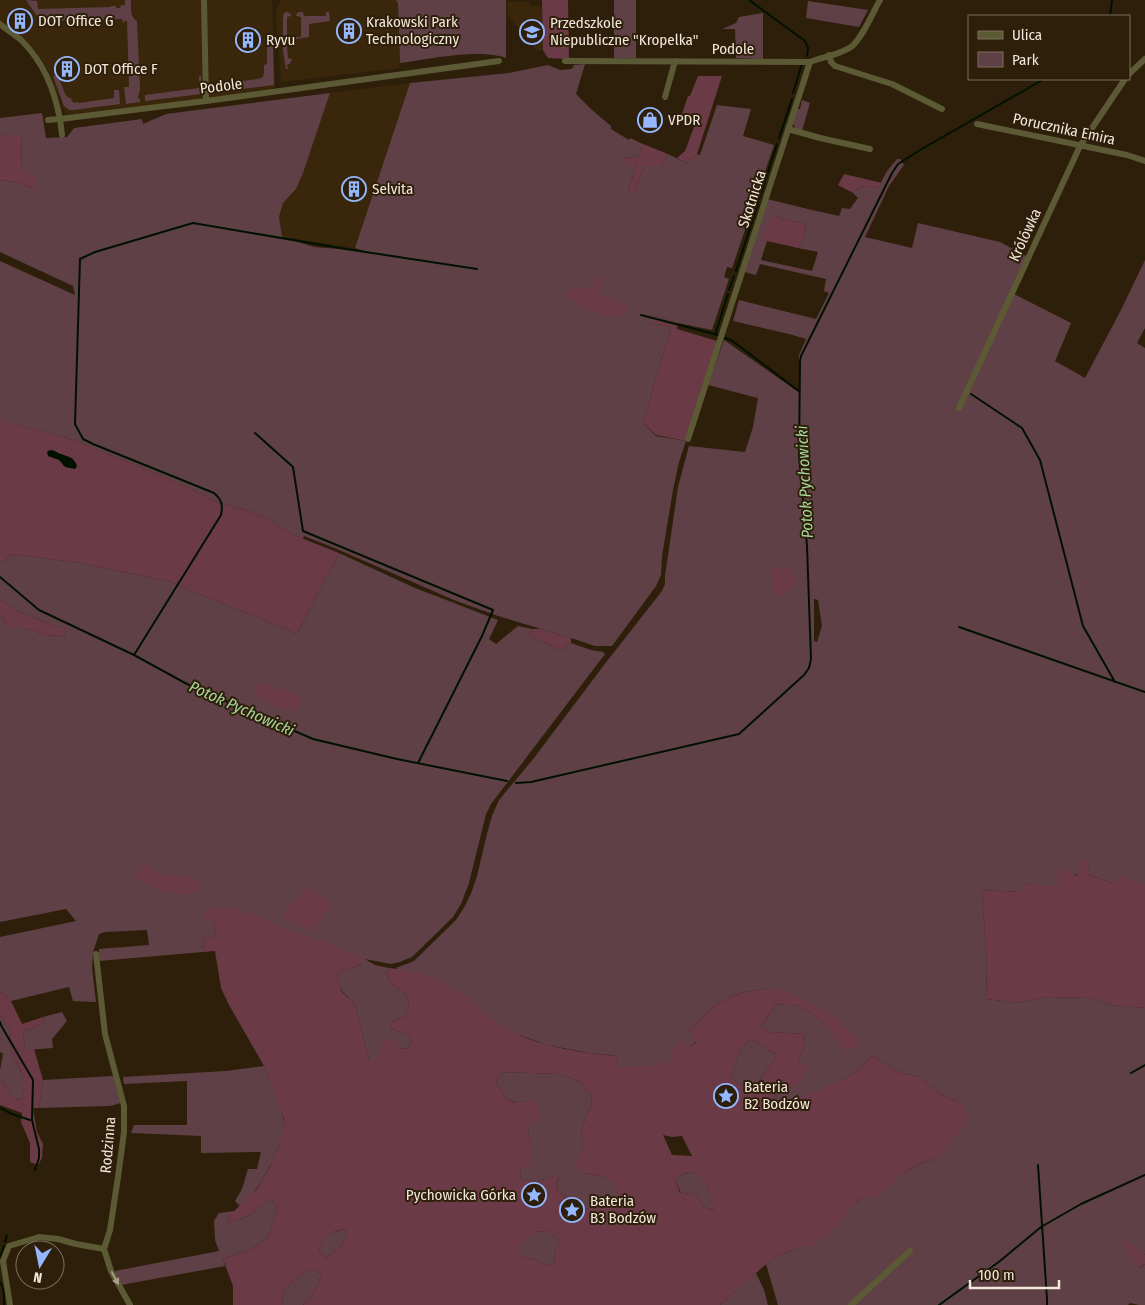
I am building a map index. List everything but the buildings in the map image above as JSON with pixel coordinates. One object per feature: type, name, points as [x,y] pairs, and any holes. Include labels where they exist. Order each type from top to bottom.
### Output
[{"type":"street","points":[[204,0],[206,100]]},
{"type":"street","points":[[810,62],[829,56],[854,44],[880,0]]},
{"type":"street","points":[[0,24],[22,41],[50,81],[60,119],[62,135]]},
{"type":"street","points":[[829,56],[835,66],[892,84],[942,109]]},
{"type":"street","points":[[1130,73],[1145,59]]},
{"type":"street","name":"Podole","points":[[48,120],[499,61]]},
{"type":"street","name":"Podole","points":[[565,61],[810,62]]},
{"type":"street","points":[[665,97],[675,61]]},
{"type":"street","name":"Skotnicka","points":[[688,439],[810,62]]},
{"type":"street","name":"Królówka","points":[[958,408],[1080,146],[1124,80]]},
{"type":"street","name":"Porucznika Emira","points":[[977,124],[1127,155],[1145,161]]},
{"type":"street","points":[[788,129],[810,136],[870,149]]},
{"type":"street","name":"Rodzinna","points":[[96,954],[105,1034],[124,1106],[124,1132],[118,1177],[110,1230],[104,1249]]},
{"type":"street","points":[[10,1305],[3,1276],[3,1261],[9,1246],[39,1237],[104,1249],[111,1271],[130,1305]]},
{"type":"street","points":[[850,1305],[910,1251]]},
{"type":"shaded area","points":[[0,0],[272,0],[275,90],[67,114],[64,111],[48,70],[35,51],[21,36],[0,21]]},
{"type":"shaded area","points":[[281,0],[396,0],[398,3],[400,68],[281,82],[276,14]]},
{"type":"shaded area","points":[[542,0],[568,0],[569,59],[548,58],[543,50]]},
{"type":"shaded area","name":"Przedszkole Niepubliczne \"Kropelka\"","points":[[507,2],[529,2],[531,6],[542,6],[543,50],[537,51],[507,14]]},
{"type":"shaded area","points":[[698,76],[722,76],[697,154],[686,163],[677,158],[685,151],[694,127],[681,117],[688,96],[690,96]]},
{"type":"shaded area","points":[[410,83],[355,248],[282,237],[279,217],[283,203],[296,189],[303,173],[330,93]]},
{"type":"shaded area","points":[[21,134],[22,171],[38,178],[34,189],[16,182],[0,180],[0,136]]},
{"type":"shaded area","points":[[643,144],[668,154],[662,166],[644,166],[634,193],[628,193],[636,165],[621,162],[621,158],[639,157]]},
{"type":"shaded area","points":[[844,174],[882,183],[878,188],[861,186],[853,193],[838,185]]},
{"type":"shaded area","points":[[774,216],[799,223],[805,222],[806,236],[798,248],[763,239],[762,234],[766,233],[767,223]]},
{"type":"shaded area","points":[[596,277],[602,278],[597,295],[627,305],[623,317],[609,316],[578,305],[565,294],[571,289],[592,287]]},
{"type":"shaded area","points":[[651,315],[678,323],[677,329],[717,341],[686,441],[656,435],[643,423],[671,327],[651,323]]},
{"type":"shaded area","points":[[0,409],[3,421],[79,442],[179,483],[217,502],[267,518],[291,534],[339,553],[297,634],[171,582],[81,563],[12,554],[0,564]]},
{"type":"shaded area","points":[[50,450],[73,459],[77,466],[75,469],[65,467],[59,460],[48,456],[47,452]]},
{"type":"shaded area","points":[[786,565],[795,578],[795,586],[781,598],[774,593],[771,570]]},
{"type":"shaded area","points":[[0,599],[17,611],[66,629],[64,636],[47,635],[21,627],[8,627],[0,615]]},
{"type":"shaded area","points":[[532,629],[541,629],[571,638],[571,643],[561,650],[530,636]]},
{"type":"shaded area","points":[[258,681],[302,696],[298,710],[277,708],[254,692]]},
{"type":"shaded area","points":[[1083,860],[1090,861],[1087,874],[1112,883],[1121,875],[1145,885],[1145,1008],[1112,1005],[1091,998],[1047,997],[1020,1003],[986,999],[987,967],[982,890],[1019,892],[1025,884],[1050,886],[1059,884],[1056,874],[1064,868],[1076,876]]},
{"type":"shaded area","points":[[140,865],[149,865],[161,875],[188,877],[204,885],[190,895],[158,891],[150,884],[133,878]]},
{"type":"shaded area","points":[[308,886],[333,904],[311,931],[288,921],[282,914]]},
{"type":"shaded area","points":[[212,908],[231,908],[253,914],[286,929],[363,958],[361,965],[339,972],[337,978],[342,992],[355,1004],[369,1060],[377,1060],[383,1040],[394,1040],[400,1049],[408,1048],[412,1041],[410,1035],[392,1029],[390,1023],[405,1016],[409,1008],[407,995],[389,981],[387,971],[389,968],[417,973],[445,983],[461,993],[499,1024],[524,1037],[563,1048],[616,1056],[619,1067],[647,1066],[671,1061],[674,1045],[683,1041],[689,1047],[696,1043],[689,1030],[715,1005],[740,993],[769,988],[789,992],[836,1018],[858,1041],[858,1046],[846,1052],[814,1015],[798,1006],[789,1004],[776,1005],[761,1026],[770,1032],[804,1034],[805,1044],[798,1061],[806,1065],[808,1069],[799,1083],[776,1095],[766,1105],[768,1109],[824,1088],[851,1075],[872,1056],[900,1072],[920,1077],[940,1094],[963,1104],[969,1119],[938,1158],[917,1165],[903,1174],[876,1197],[865,1197],[858,1201],[829,1234],[814,1245],[797,1248],[773,1258],[720,1305],[303,1305],[314,1292],[322,1274],[310,1269],[296,1278],[284,1291],[281,1305],[233,1305],[233,1286],[223,1259],[255,1247],[268,1237],[278,1208],[271,1199],[248,1216],[229,1222],[228,1217],[256,1190],[269,1169],[279,1146],[284,1119],[264,1066],[221,988],[215,951],[203,952],[204,939],[215,937],[214,921],[206,922],[203,912]],"holes":[[[751,1039],[777,1055],[758,1083],[747,1089],[730,1077],[740,1050]],[[500,1072],[561,1074],[580,1082],[591,1094],[592,1103],[581,1135],[582,1151],[575,1163],[584,1173],[601,1176],[616,1185],[620,1198],[600,1207],[586,1209],[573,1203],[556,1189],[559,1176],[535,1182],[520,1178],[521,1169],[532,1163],[532,1147],[528,1134],[530,1125],[539,1119],[538,1103],[533,1099],[515,1103],[506,1098],[496,1083]],[[663,1135],[672,1137],[682,1136],[692,1156],[672,1155]],[[695,1172],[707,1185],[714,1210],[704,1207],[695,1194],[680,1193],[675,1180],[683,1174]],[[345,1229],[347,1236],[339,1248],[326,1258],[319,1251],[325,1238]],[[548,1231],[559,1240],[555,1251],[554,1263],[546,1266],[534,1259],[521,1257],[518,1247],[535,1232]]]},
{"type":"shaded area","points":[[0,991],[11,1001],[22,1024],[43,1017],[44,1023],[23,1031],[25,1049],[34,1049],[43,1080],[39,1108],[33,1108],[37,1132],[43,1144],[42,1158],[38,1165],[30,1162],[30,1143],[21,1122],[22,1113],[0,1105],[0,1081],[13,1099],[21,1100],[24,1090],[24,1079],[12,1052],[10,1031],[0,1015]]},
{"type":"shaded area","points":[[1122,1237],[1145,1255],[1145,1264],[1139,1268],[1122,1246]]},
{"type":"green space","points":[[26,0],[37,1],[38,9],[111,6],[120,8],[121,5],[125,5],[125,0],[131,0],[132,15],[137,21],[140,89],[138,98],[140,102],[126,104],[124,87],[129,87],[127,21],[123,23],[122,19],[42,21]]},
{"type":"green space","points":[[396,0],[506,0],[506,58],[495,55],[469,54],[400,63],[398,3]]},
{"type":"green space","points":[[614,0],[636,0],[636,58],[614,58]]},
{"type":"green space","points":[[808,1],[868,10],[859,27],[806,18]]},
{"type":"green space","points":[[287,12],[291,16],[287,17],[287,37],[292,37],[292,44],[287,45],[288,58],[292,59],[290,64],[287,65],[288,69],[286,69],[283,51],[283,16]]},
{"type":"green space","points":[[303,12],[304,16],[326,16],[326,12],[329,12],[330,21],[309,24],[309,37],[296,39],[296,37],[301,37],[301,17],[296,16]]},
{"type":"green space","points":[[763,13],[763,59],[736,58],[735,29],[722,29],[736,23],[739,17]]},
{"type":"green space","points":[[267,43],[273,43],[274,85],[225,91],[224,86],[226,83],[263,77],[264,65],[267,64]]},
{"type":"green space","points":[[585,64],[576,94],[611,126],[611,129],[629,140],[630,138],[643,144],[639,157],[622,158],[636,165],[628,193],[634,193],[644,166],[662,166],[668,154],[686,163],[697,154],[700,155],[717,105],[751,109],[743,136],[774,145],[732,268],[727,267],[724,277],[729,279],[712,330],[651,315],[651,323],[671,327],[643,423],[656,436],[686,441],[673,490],[662,556],[661,575],[656,586],[612,646],[595,646],[498,616],[454,600],[337,549],[304,536],[303,539],[291,534],[267,518],[217,502],[179,483],[79,442],[2,421],[0,409],[0,261],[75,295],[73,286],[0,252],[0,180],[16,182],[34,189],[22,171],[21,135],[0,136],[0,118],[42,113],[46,138],[67,137],[74,128],[142,119],[143,124],[166,114],[330,93],[303,173],[296,189],[283,203],[279,217],[282,237],[314,247],[364,251],[355,248],[410,83],[509,73],[548,65],[560,70],[572,69],[574,65]]},
{"type":"green space","points":[[53,76],[58,76],[66,96],[75,103],[114,98],[114,90],[119,90],[120,104],[69,110],[64,106]]},
{"type":"green space","points":[[199,76],[201,76],[201,94],[145,101],[145,95],[199,88]]},
{"type":"green space","points":[[802,100],[810,103],[802,131],[796,129],[793,124],[797,108],[800,109]]},
{"type":"green space","points":[[897,159],[900,159],[904,165],[889,186],[865,237],[912,248],[918,223],[1000,242],[1026,256],[1014,294],[1071,323],[1055,361],[1085,378],[1145,260],[1145,328],[1137,343],[1145,348],[1145,885],[1112,883],[1087,874],[1090,861],[1072,878],[1055,885],[1025,884],[1019,892],[982,890],[987,967],[986,999],[1020,1003],[1047,997],[1091,998],[1112,1005],[1145,1008],[1145,1255],[1122,1238],[1122,1246],[1140,1268],[1145,1264],[1145,1305],[1130,1303],[1128,1305],[778,1305],[766,1264],[773,1258],[797,1248],[814,1244],[829,1233],[858,1201],[865,1197],[876,1196],[917,1165],[938,1158],[963,1104],[940,1094],[920,1077],[900,1072],[872,1056],[851,1075],[825,1088],[768,1109],[766,1106],[776,1095],[799,1083],[798,1061],[805,1044],[804,1034],[770,1032],[761,1026],[776,1005],[789,1004],[798,1006],[814,1015],[846,1051],[836,1018],[769,988],[740,993],[715,1005],[689,1030],[696,1042],[671,1061],[647,1067],[619,1067],[616,1056],[547,1045],[514,1033],[396,968],[414,961],[456,920],[472,891],[492,816],[499,800],[534,758],[662,591],[665,584],[678,487],[689,446],[745,452],[753,427],[758,398],[708,385],[724,340],[797,391],[799,390],[799,355],[806,339],[733,321],[739,300],[816,319],[829,293],[824,291],[826,279],[760,264],[756,275],[744,272],[767,199],[839,216],[842,208],[850,209],[858,198],[853,193],[861,186],[878,188],[887,171]],"holes":[[[774,216],[799,223],[805,222],[806,236],[798,248],[818,252],[812,271],[761,260],[767,241],[763,239]],[[814,599],[818,600],[822,626],[817,642],[814,641]]]},
{"type":"green space","points":[[339,553],[415,588],[498,620],[489,639],[496,644],[518,626],[532,629],[530,636],[561,650],[571,643],[605,654],[491,804],[486,814],[469,883],[461,904],[453,917],[412,957],[391,964],[365,959],[375,965],[389,968],[387,971],[389,981],[407,995],[409,1008],[405,1016],[390,1023],[392,1029],[410,1035],[412,1041],[408,1048],[399,1049],[377,1060],[369,1060],[355,1004],[342,991],[337,979],[339,972],[361,965],[253,914],[214,920],[215,937],[204,939],[203,952],[99,961],[99,949],[149,945],[147,930],[99,934],[93,952],[92,968],[96,1002],[73,1001],[69,987],[11,1001],[0,991],[0,937],[76,921],[66,909],[0,922],[0,615],[8,627],[21,627],[47,635],[64,636],[66,629],[17,611],[0,599],[0,564],[12,554],[81,563],[171,582],[297,634]],"holes":[[[153,871],[162,876],[188,876],[158,891],[150,884]]]},
{"type":"green space","points":[[62,1012],[67,1021],[52,1039],[53,1048],[25,1050],[23,1031],[44,1023],[43,1017]]},
{"type":"green space","points":[[0,1015],[10,1031],[12,1052],[24,1079],[24,1090],[21,1100],[13,1099],[0,1081],[3,1054],[0,1052]]},
{"type":"green space","points":[[751,1039],[777,1055],[758,1083],[747,1089],[730,1077],[740,1050]]},
{"type":"green space","points":[[264,1066],[277,1098],[284,1125],[280,1144],[266,1174],[253,1193],[240,1206],[235,1201],[242,1189],[248,1169],[257,1169],[261,1152],[201,1153],[201,1136],[131,1133],[134,1125],[187,1125],[187,1081],[124,1084],[123,1077],[226,1071]]},
{"type":"green space","points":[[500,1072],[561,1074],[580,1082],[591,1094],[592,1103],[581,1135],[584,1173],[601,1176],[617,1185],[620,1198],[600,1207],[586,1209],[573,1203],[556,1189],[559,1177],[554,1176],[535,1182],[520,1178],[521,1169],[532,1147],[528,1134],[533,1099],[516,1103],[506,1098],[496,1083]]},
{"type":"green space","points":[[113,1076],[121,1103],[110,1106],[39,1108],[43,1080]]},
{"type":"green space","points":[[695,1172],[707,1185],[715,1210],[704,1207],[695,1194],[681,1193],[675,1180],[683,1174]]},
{"type":"green space","points":[[271,1199],[278,1208],[268,1237],[255,1247],[223,1259],[225,1266],[121,1285],[115,1271],[219,1251],[215,1240],[214,1221],[219,1213],[235,1211],[228,1217],[229,1222],[248,1216]]},
{"type":"green space","points":[[345,1229],[347,1236],[339,1248],[326,1258],[319,1251],[323,1241],[331,1234]]},
{"type":"green space","points":[[548,1231],[559,1240],[555,1251],[554,1263],[546,1266],[534,1259],[521,1257],[517,1247],[535,1232]]},
{"type":"green space","points":[[310,1269],[322,1274],[314,1292],[303,1305],[281,1305],[284,1291],[296,1278]]},
{"type":"green space","points":[[756,1273],[764,1290],[768,1305],[720,1305]]},
{"type":"waterway","points":[[749,0],[805,41],[808,48],[807,56]]},
{"type":"waterway","name":"Potok Pychowicki","points":[[1110,15],[1112,0]]},
{"type":"waterway","points":[[793,93],[802,64]]},
{"type":"waterway","name":"Potok Pychowicki","points":[[516,783],[531,782],[739,734],[804,675],[809,668],[811,659],[807,546],[799,455],[801,356],[898,164],[1042,80]]},
{"type":"waterway","points":[[779,138],[792,99]]},
{"type":"waterway","points":[[759,199],[777,144]]},
{"type":"waterway","points":[[736,271],[758,203]]},
{"type":"waterway","points":[[134,655],[221,515],[222,505],[214,493],[83,439],[75,424],[80,259],[95,252],[193,223],[477,269]]},
{"type":"waterway","points":[[729,290],[734,276]]},
{"type":"waterway","points":[[715,335],[728,294]]},
{"type":"waterway","points":[[641,315],[718,335]]},
{"type":"waterway","points":[[725,338],[731,340],[800,392]]},
{"type":"waterway","points":[[971,394],[1022,428],[1040,460],[1083,626],[1115,682]]},
{"type":"waterway","points":[[255,433],[293,467],[303,531],[493,610],[482,636],[418,763]]},
{"type":"waterway","name":"Potok Pychowicki","points":[[0,577],[39,610],[134,655],[187,684],[313,739],[397,759],[507,781]]},
{"type":"waterway","points":[[959,627],[1145,692]]},
{"type":"waterway","name":"Potok Pychowicki","points":[[0,1022],[33,1080],[32,1120],[39,1149],[39,1158],[35,1170]]},
{"type":"waterway","points":[[1131,1073],[1145,1065]]},
{"type":"waterway","points":[[0,1108],[30,1120]]},
{"type":"waterway","points":[[1038,1165],[1047,1305]]},
{"type":"waterway","points":[[939,1305],[1000,1261],[1041,1227],[1081,1204],[1145,1175]]},
{"type":"waterway","name":"Potok Pychowicki","points":[[5,1242],[7,1235]]},
{"type":"waterway","name":"Potok Pychowicki","points":[[0,1257],[4,1246]]},
{"type":"waterway","name":"Potok Pychowicki","points":[[0,1282],[2,1284],[4,1305]]},
{"type":"place","name":"DOT Office G","points":[[20,21]]},
{"type":"place","name":"Krakowski Park Technologiczny","points":[[349,31]]},
{"type":"place","name":"Przedszkole Niepubliczne \"Kropelka\"","points":[[532,32]]},
{"type":"place","name":"Ryvu","points":[[248,40]]},
{"type":"place","name":"DOT Office F","points":[[67,69]]},
{"type":"place","name":"VPDR","points":[[650,120]]},
{"type":"place","name":"Selvita","points":[[354,189]]},
{"type":"place","name":"Bateria B2 Bodzów","points":[[726,1096]]},
{"type":"place","name":"Pychowicka Górka","points":[[534,1195]]},
{"type":"place","name":"Bateria B3 Bodzów","points":[[572,1210]]}]
